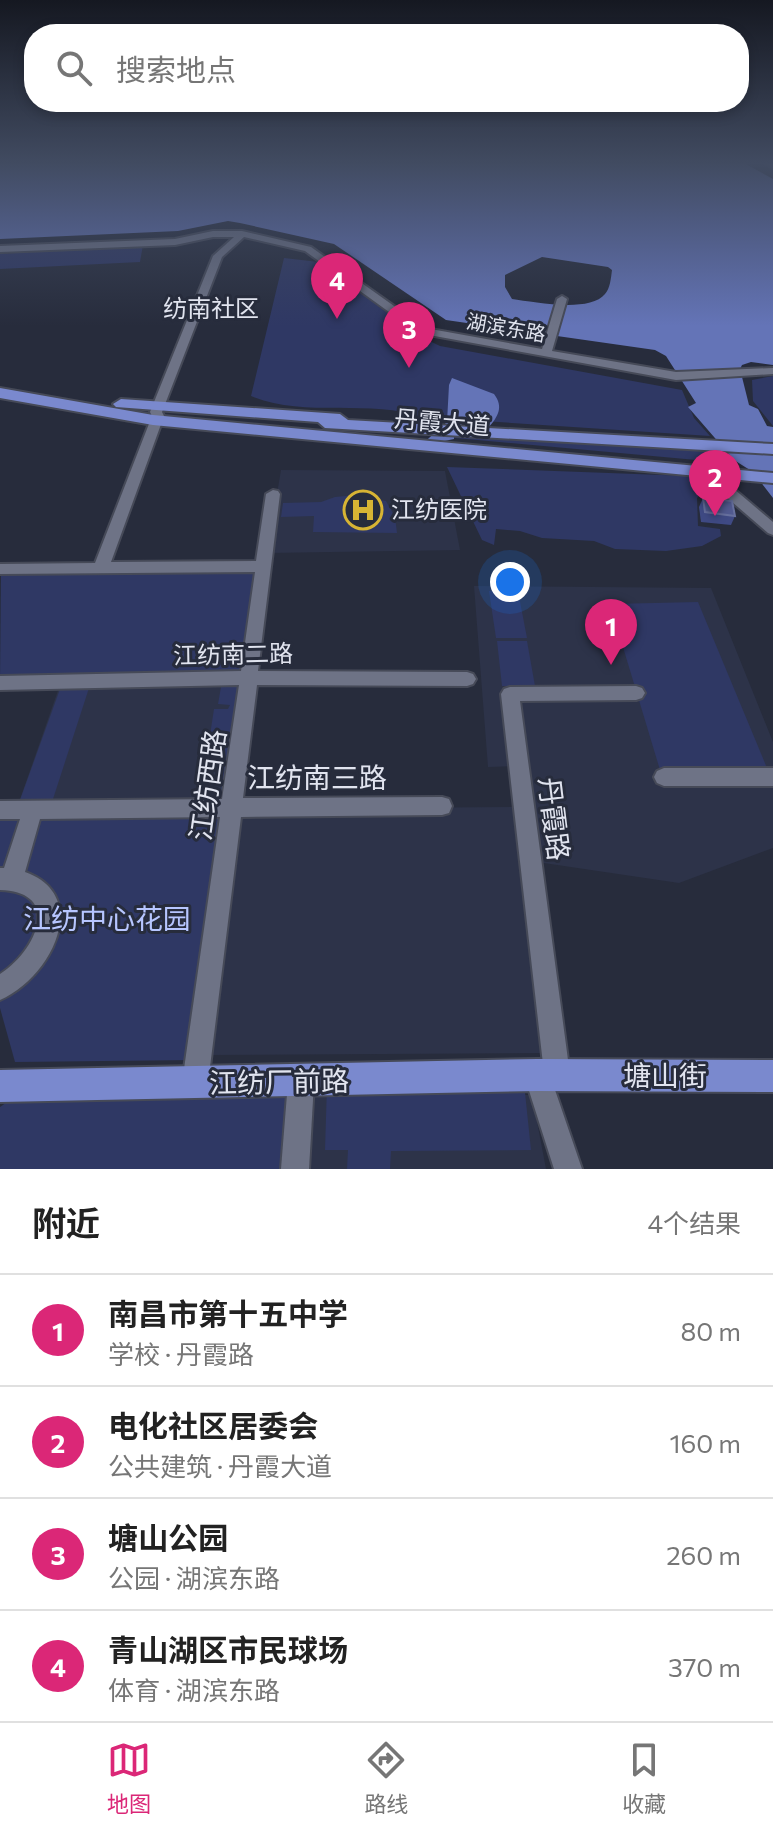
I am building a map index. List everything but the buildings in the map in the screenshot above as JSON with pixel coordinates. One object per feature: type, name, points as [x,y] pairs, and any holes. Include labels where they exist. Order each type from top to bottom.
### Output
[{"type":"main road","name":"丹霞大道","points":[[0,384],[110,408]]},
{"type":"main road","name":"丹霞大道","points":[[0,393],[733,478],[773,478]]},
{"type":"main road","name":"丹霞大道","points":[[158,413],[773,447]]},
{"type":"main road","name":"丹霞大道","points":[[733,478],[773,470]]},
{"type":"main road","name":"塘山街","points":[[540,1075],[773,1076]]},
{"type":"main road","name":"江纺厂前路","points":[[0,1086],[540,1075]]},
{"type":"street","name":"湖滨东路","points":[[0,249],[175,242],[213,234],[242,234],[308,249],[422,331],[676,376],[744,375],[773,371]]},
{"type":"street","points":[[101,568],[218,256],[242,234]]},
{"type":"street","points":[[546,353],[561,301]]},
{"type":"street","points":[[733,478],[773,530]]},
{"type":"street","name":"江纺西路","points":[[195,1083],[273,494]]},
{"type":"street","points":[[0,569],[265,566]]},
{"type":"street","name":"江纺南二路","points":[[0,683],[250,678],[467,679]]},
{"type":"street","name":"丹霞路","points":[[540,1075],[510,694],[636,693]]},
{"type":"street","points":[[664,777],[773,777]]},
{"type":"street","name":"江纺南三路","points":[[0,810],[442,806]]},
{"type":"street","points":[[0,988],[33,961],[44,942],[49,923],[48,906],[40,891],[28,882],[6,879],[33,809]]},
{"type":"street","points":[[540,1075],[558,1169]]},
{"type":"street","points":[[540,1075],[568,1169]]},
{"type":"street","points":[[295,1169],[301,1082]]},
{"type":"shaded area","points":[[0,217],[773,217],[773,365],[751,362],[740,369],[749,405],[758,409],[767,426],[773,427],[773,498],[753,472],[734,460],[688,407],[696,403],[666,356],[655,350],[446,320],[334,244],[240,223],[228,221],[178,231],[0,239]],"holes":[[[542,257],[612,270],[607,292],[598,300],[575,305],[512,299],[505,287],[505,275]]]},
{"type":"shaded area","points":[[452,378],[494,394],[499,403],[497,416],[488,428],[463,423],[454,432],[454,439],[420,446],[447,422]]},
{"type":"shaded area","name":"江纺医院","points":[[281,470],[445,471],[460,550],[267,553]]},
{"type":"shaded area","points":[[474,586],[711,588],[773,742],[773,848],[679,883],[537,862],[523,766],[488,767]]},
{"type":"shaded area","points":[[247,680],[230,801],[18,805],[61,682]]},
{"type":"shaded area","points":[[516,807],[547,1053],[208,1055],[239,809]]},
{"type":"shaded area","points":[[312,1092],[532,1095],[546,1169],[307,1169]]},
{"type":"green space","points":[[143,245],[140,262],[0,269],[0,254]]},
{"type":"green space","points":[[284,258],[319,262],[417,335],[440,346],[682,390],[694,418],[710,436],[422,417],[381,409],[314,408],[251,396]]},
{"type":"green space","points":[[773,376],[773,426],[753,401],[752,380]]},
{"type":"green space","points":[[324,426],[718,449],[729,463]]},
{"type":"green space","points":[[447,467],[716,477],[697,498],[698,526],[720,529],[721,536],[702,546],[666,551],[615,549],[594,541],[542,538],[520,531],[496,529],[494,545],[482,540]]},
{"type":"green space","points":[[356,495],[386,501],[395,517],[397,533],[313,532],[314,516],[281,517],[283,503],[321,502]]},
{"type":"green space","points":[[265,566],[250,678],[0,682],[1,572]]},
{"type":"green space","points":[[489,591],[518,591],[527,638],[496,638]]},
{"type":"green space","points":[[698,602],[767,768],[660,770],[610,604]]},
{"type":"green space","points":[[497,641],[527,641],[535,686],[502,686]]},
{"type":"green space","points":[[215,681],[244,681],[229,798],[220,799],[224,766],[205,766],[207,755],[218,755],[221,736],[210,735],[214,709],[228,709],[230,705],[218,704],[221,687],[215,687]]},
{"type":"green space","points":[[89,688],[53,799],[20,800],[60,689]]},
{"type":"green space","name":"江纺中心花园","points":[[228,810],[195,1060],[15,1062],[0,1008],[0,813]]},
{"type":"green space","points":[[524,1083],[531,1150],[391,1151],[390,1169],[347,1169],[348,1150],[325,1150],[327,1085]]},
{"type":"green space","points":[[289,1096],[284,1169],[0,1169],[0,1107],[13,1098]]},
{"type":"place","name":"青山湖区市民球场","points":[[337,319]]},
{"type":"place","name":"塘山公园","points":[[409,368]]},
{"type":"place","name":"江纺医院","points":[[363,510]]},
{"type":"place","name":"电化社区居委会","points":[[715,516]]},
{"type":"place","name":"南昌市第十五中学","points":[[611,665]]},
{"type":"district","name":"纺南社区","points":[[211,309]]}]
